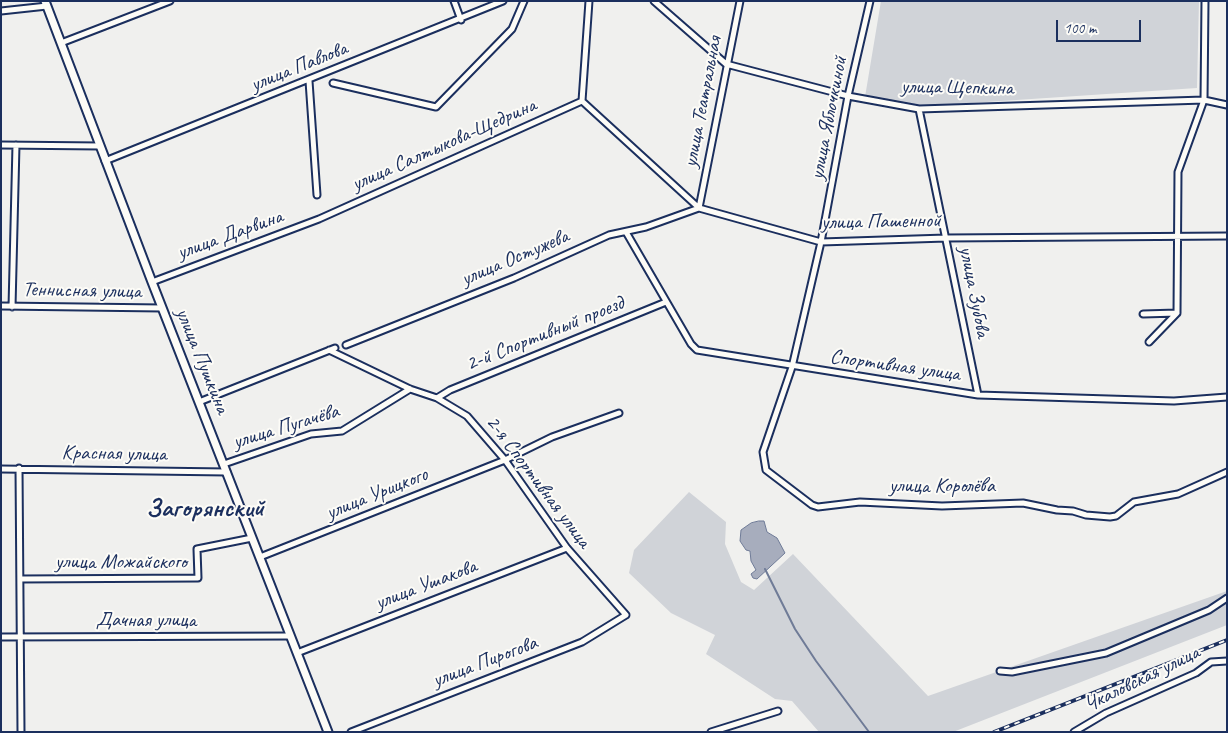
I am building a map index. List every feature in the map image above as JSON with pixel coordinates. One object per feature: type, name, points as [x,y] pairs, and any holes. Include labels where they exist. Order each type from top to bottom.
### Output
[{"type":"main road","name":"улица Пушкина","points":[[46,4],[105,161],[328,732]]},
{"type":"street","points":[[61,43],[170,1]]},
{"type":"street","points":[[454,1],[461,20]]},
{"type":"street","name":"улица Павлова","points":[[105,161],[461,20],[503,1]]},
{"type":"street","points":[[332,82],[436,107],[512,29],[524,1]]},
{"type":"street","points":[[582,101],[588,1]]},
{"type":"street","name":"улица Щепкина","points":[[654,1],[726,64],[848,96],[919,109],[1204,100],[1227,105]]},
{"type":"street","name":"улица Театральная","points":[[699,208],[740,1]]},
{"type":"street","name":"улица Яблочкиной","points":[[792,367],[821,242],[848,96],[870,1]]},
{"type":"street","points":[[1149,342],[1177,313],[1178,172],[1204,100],[1204,1]]},
{"type":"street","points":[[1,11],[46,4]]},
{"type":"street","points":[[309,81],[317,195]]},
{"type":"street","name":"улица Пашенной","points":[[582,101],[699,208],[821,242],[946,238],[1227,236]]},
{"type":"street","name":"улица Салтыкова-Щедрина","points":[[320,219],[582,101]]},
{"type":"street","name":"улица Зубова","points":[[919,109],[978,395]]},
{"type":"street","points":[[1,145],[100,146]]},
{"type":"street","points":[[12,307],[16,145]]},
{"type":"street","name":"улица Остужева","points":[[346,345],[514,278],[609,236],[699,208]]},
{"type":"street","name":"улица Дарвина","points":[[152,282],[320,219]]},
{"type":"street","name":"Спортивная улица","points":[[626,232],[691,344],[698,350],[792,367],[978,395],[1174,402],[1227,397]]},
{"type":"street","name":"2-й Спортивный проезд","points":[[437,398],[450,390],[666,302]]},
{"type":"street","name":"Теннисная улица","points":[[1,306],[162,308]]},
{"type":"street","points":[[1143,314],[1177,313]]},
{"type":"street","points":[[199,402],[335,348]]},
{"type":"street","name":"2-я Спортивная улица","points":[[329,350],[410,389],[437,398],[467,416],[505,460],[567,548],[626,615]]},
{"type":"street","name":"улица Королёва","points":[[792,367],[766,439],[763,461],[766,470],[770,474],[812,505],[860,502],[896,502],[942,506],[1023,503],[1086,515],[1110,517],[1116,516],[1134,502],[1178,494],[1227,472]]},
{"type":"street","name":"улица Пугачёва","points":[[224,464],[311,434],[342,431],[410,389]]},
{"type":"street","name":"улица Урицкого","points":[[260,557],[505,460],[552,437],[619,413]]},
{"type":"street","name":"Красная улица","points":[[1,468],[227,472]]},
{"type":"street","points":[[19,468],[22,637],[21,732]]},
{"type":"street","name":"улица Можайского","points":[[20,579],[198,578],[197,549],[252,538]]},
{"type":"street","name":"улица Ушакова","points":[[297,653],[567,548]]},
{"type":"street","points":[[1000,671],[1012,672],[1106,654],[1209,610],[1227,598]]},
{"type":"street","name":"улица Пирогова","points":[[351,732],[582,642],[626,615]]},
{"type":"street","name":"Дачная улица","points":[[1,637],[290,636]]},
{"type":"street","name":"Чкаловская улица","points":[[1074,732],[1106,713],[1196,674],[1211,662],[1227,661]]},
{"type":"street","points":[[711,732],[778,711]]},
{"type":"shaded area","points":[[881,1],[1199,1],[1197,88],[926,106],[865,97]]},
{"type":"shaded area","points":[[689,492],[726,522],[725,544],[741,582],[754,590],[793,554],[928,696],[1227,591],[1227,625],[953,732],[819,732],[792,701],[775,699],[706,654],[715,635],[671,613],[629,573],[634,550]]},
{"type":"water","points":[[764,521],[767,532],[777,538],[785,553],[757,579],[753,578],[751,574],[756,570],[751,561],[750,551],[746,550],[740,541],[741,530],[751,523]]},
{"type":"waterway","points":[[765,569],[795,629],[816,661],[869,732]]},
{"type":"railway","points":[[994,732],[1227,640]]},
{"type":"district","name":"Загорянский","points":[[205,509]]}]
